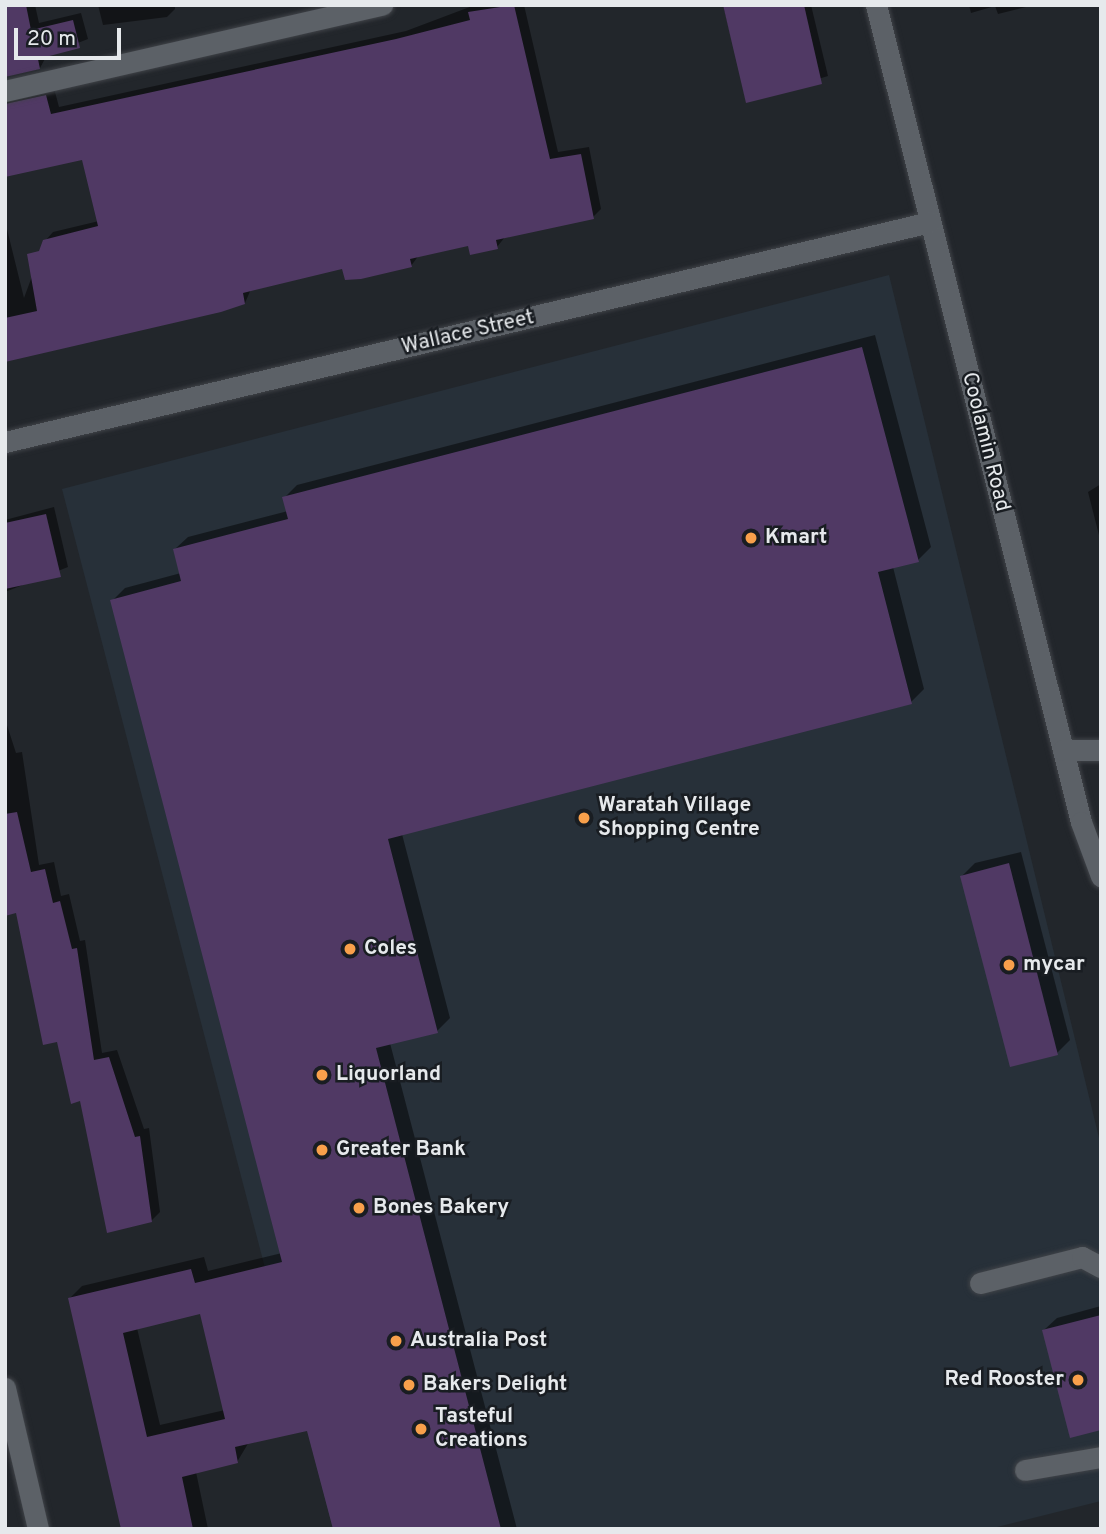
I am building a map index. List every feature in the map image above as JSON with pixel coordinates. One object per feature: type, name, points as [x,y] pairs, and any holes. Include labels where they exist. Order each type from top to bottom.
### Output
[{"type":"street","points":[[5,91],[382,5]]},
{"type":"street","name":"Coolamin Road","points":[[876,5],[1063,750],[1101,876]]},
{"type":"street","name":"Wallace Street","points":[[5,442],[930,222]]},
{"type":"street","points":[[1063,750],[1101,750]]},
{"type":"street","points":[[980,1283],[1083,1257],[1101,1268]]},
{"type":"street","points":[[5,1388],[38,1529]]},
{"type":"street","points":[[1025,1470],[1101,1457]]},
{"type":"shaded area","name":"Waratah Village Shopping Centre","points":[[889,275],[1101,1146],[1101,1501],[989,1529],[333,1529],[62,489]]},
{"type":"building","points":[[5,5],[26,5],[31,30],[73,20],[80,48],[38,59],[40,69],[5,77]]},
{"type":"building","points":[[514,5],[550,159],[581,154],[594,219],[496,240],[498,249],[470,255],[468,246],[410,259],[412,267],[361,279],[345,280],[342,269],[243,293],[245,304],[221,312],[5,362],[5,318],[37,311],[27,254],[39,251],[43,240],[98,226],[82,160],[5,177],[5,104],[46,95],[51,114],[396,39],[470,20],[468,12]]},
{"type":"building","points":[[723,5],[804,5],[822,84],[746,103]]},
{"type":"building","points":[[862,347],[919,562],[878,572],[912,704],[388,839],[438,1033],[376,1048],[501,1529],[333,1529],[307,1431],[235,1447],[238,1463],[182,1477],[193,1529],[121,1529],[68,1298],[191,1269],[195,1283],[282,1262],[110,600],[181,581],[173,549],[288,519],[282,497]],"holes":[[[200,1314],[225,1419],[147,1437],[123,1333]]]},
{"type":"building","points":[[46,514],[61,577],[5,589],[5,523]]},
{"type":"building","points":[[17,812],[31,872],[45,869],[53,903],[60,901],[72,949],[77,948],[94,1060],[109,1057],[135,1137],[140,1136],[152,1222],[107,1233],[80,1101],[71,1104],[57,1042],[43,1045],[16,913],[5,916],[5,814]]},
{"type":"building","name":"mycar","points":[[1009,863],[1058,1055],[1010,1067],[960,876]]},
{"type":"building","name":"Red Rooster","points":[[1101,1315],[1101,1430],[1070,1438],[1042,1330]]},
{"type":"place","name":"Kmart","points":[[751,538]]},
{"type":"place","name":"Waratah Village Shopping Centre","points":[[584,818]]},
{"type":"place","name":"Coles","points":[[350,949]]},
{"type":"place","name":"mycar","points":[[1009,965]]},
{"type":"place","name":"Liquorland","points":[[322,1075]]},
{"type":"place","name":"Greater Bank","points":[[322,1150]]},
{"type":"place","name":"Bones Bakery","points":[[359,1208]]},
{"type":"place","name":"Australia Post","points":[[396,1341]]},
{"type":"place","name":"Red Rooster","points":[[1078,1380]]},
{"type":"place","name":"Bakers Delight","points":[[409,1385]]},
{"type":"place","name":"Tasteful Creations","points":[[421,1429]]}]
